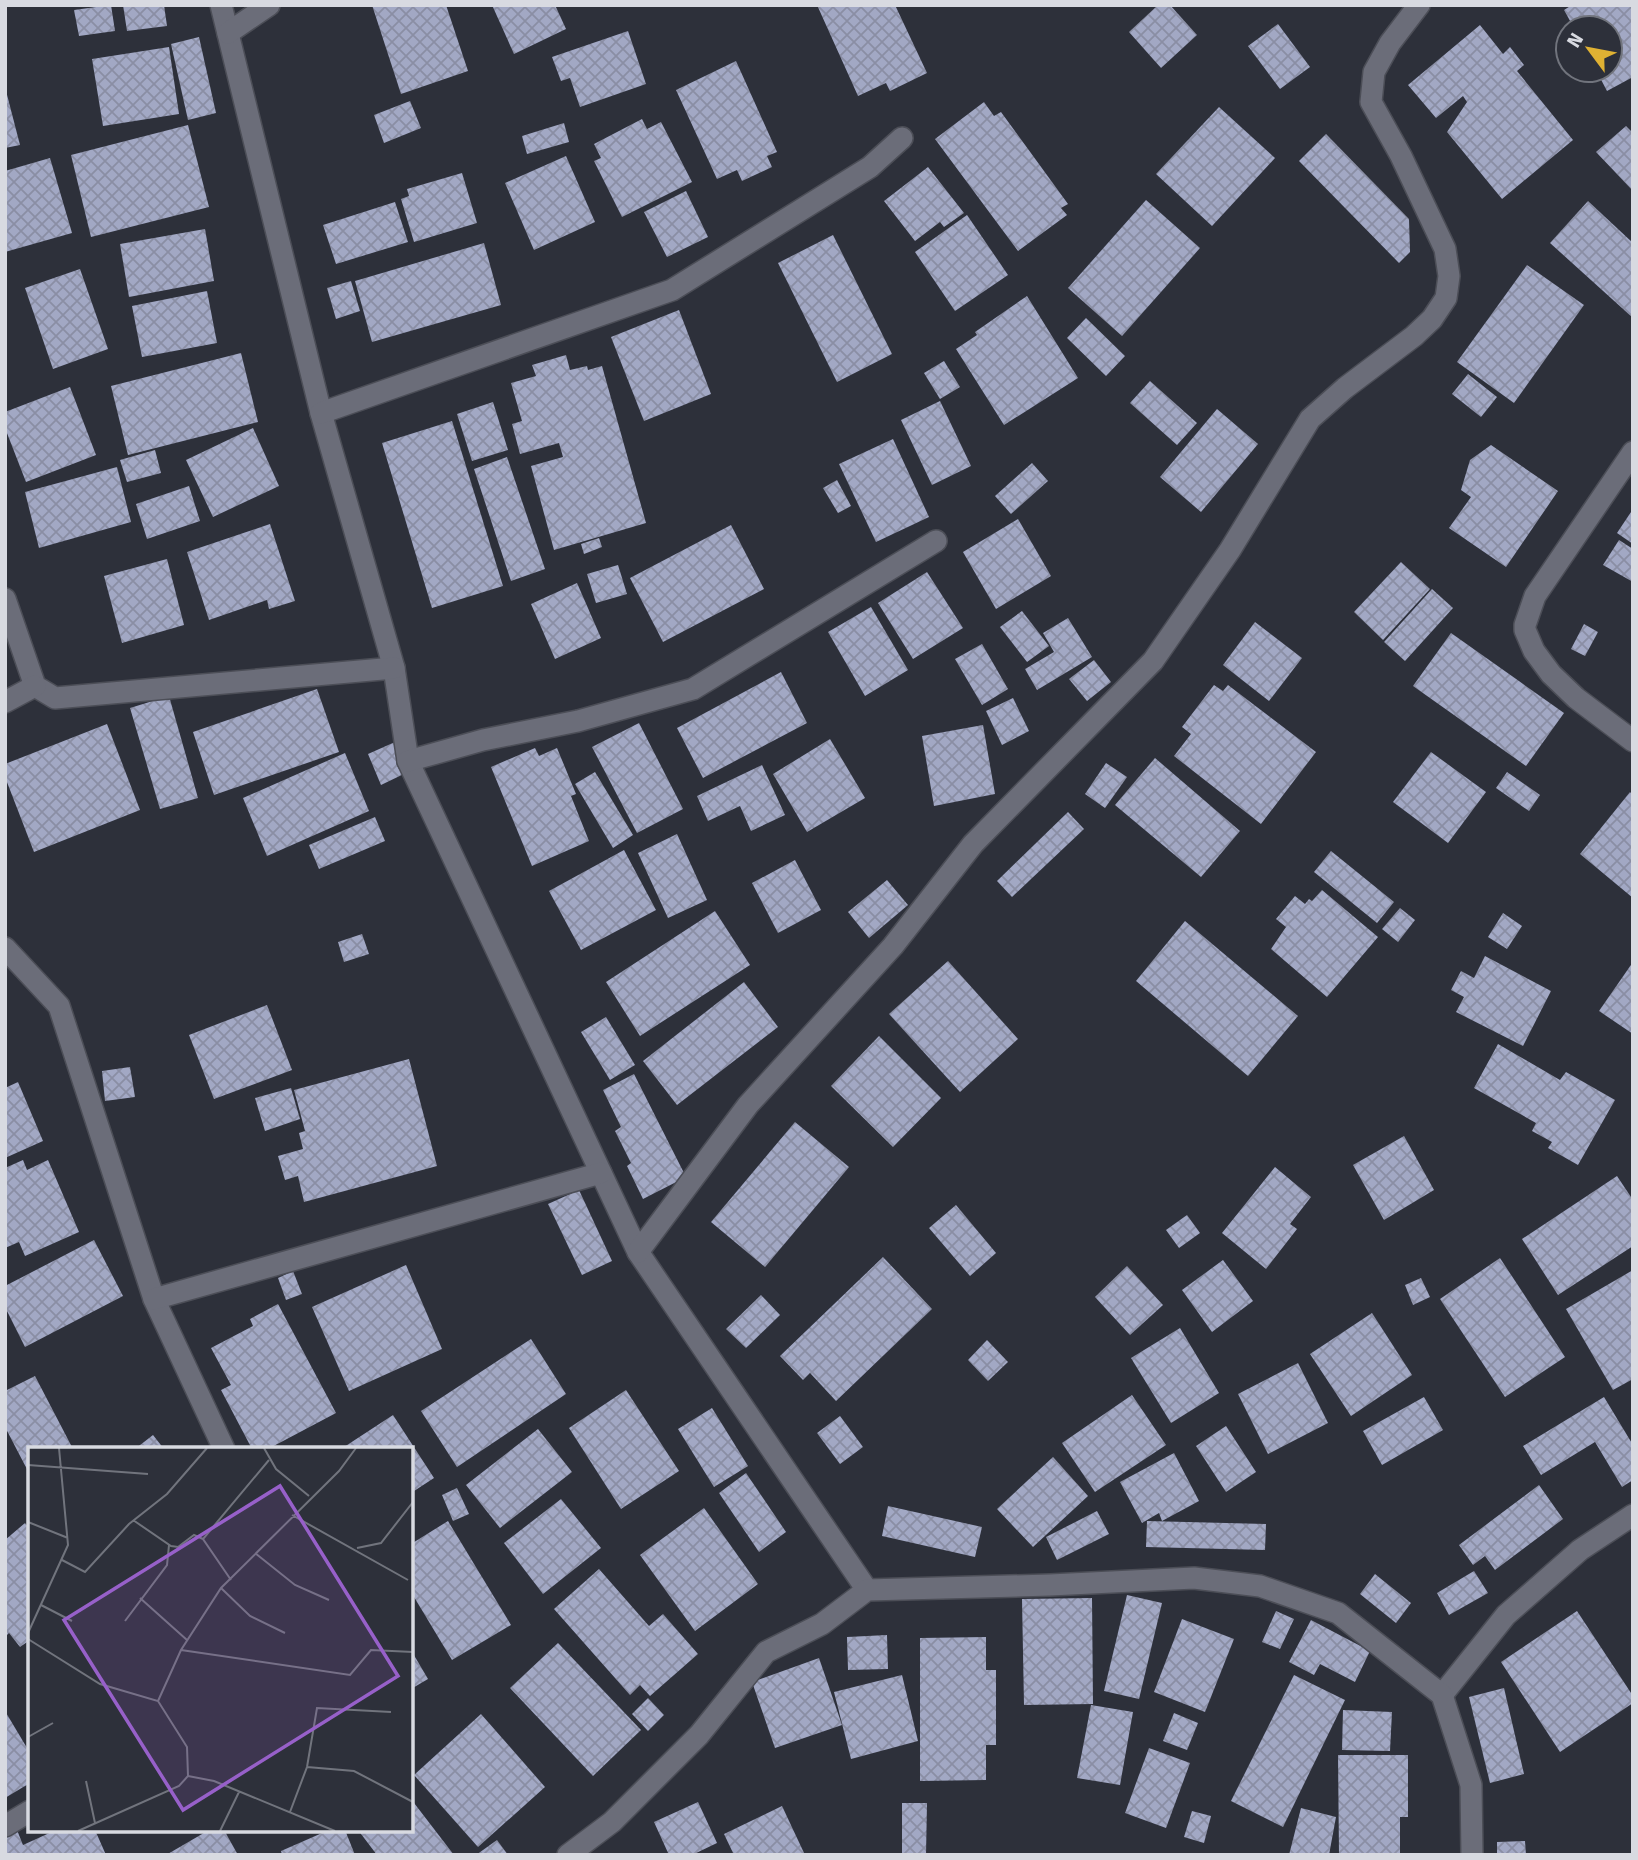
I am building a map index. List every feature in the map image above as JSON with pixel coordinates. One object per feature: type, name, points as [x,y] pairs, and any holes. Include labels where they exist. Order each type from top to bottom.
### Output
[{"type":"street","points":[[221,5],[321,413],[394,668],[408,761],[638,1252],[867,1590]]},
{"type":"street","points":[[228,33],[270,5]]},
{"type":"street","points":[[638,1252],[748,1105],[893,946],[973,845],[1153,661],[1230,550],[1310,419],[1432,319],[1446,298],[1449,276],[1445,249],[1401,156],[1371,102],[1374,72],[1390,43],[1419,5]]},
{"type":"street","points":[[321,413],[671,290],[870,167],[902,138]]},
{"type":"street","points":[[1633,452],[1535,596],[1525,631],[1534,651],[1552,674],[1576,698],[1633,741]]},
{"type":"street","points":[[408,761],[483,740],[578,721],[693,689],[936,541]]},
{"type":"street","points":[[5,598],[36,686],[55,698],[394,668]]},
{"type":"street","points":[[5,702],[36,686]]},
{"type":"street","points":[[5,948],[59,1006],[154,1299],[223,1447]]},
{"type":"street","points":[[154,1299],[601,1174]]},
{"type":"street","points":[[1442,1695],[1506,1615],[1580,1550],[1633,1515]]},
{"type":"street","points":[[568,1855],[612,1822],[699,1735],[766,1652],[822,1624],[867,1590],[1050,1586],[1194,1578],[1260,1586],[1338,1613],[1442,1695],[1471,1785],[1472,1855]]},
{"type":"street","points":[[5,1826],[28,1812]]},
{"type":"building","points":[[111,5],[115,31],[79,36],[74,10]]},
{"type":"building","points":[[123,5],[164,5],[167,26],[127,31]]},
{"type":"building","points":[[372,5],[446,5],[468,71],[401,94]]},
{"type":"building","points":[[492,5],[555,5],[566,29],[514,54]]},
{"type":"building","points":[[817,5],[895,5],[927,73],[890,91],[886,83],[858,96]]},
{"type":"building","points":[[1158,5],[1170,5],[1197,35],[1161,68],[1129,32]]},
{"type":"building","points":[[1572,5],[1633,5],[1633,77],[1624,82],[1624,14],[1566,14],[1564,10]]},
{"type":"building","points":[[1278,24],[1310,67],[1280,89],[1248,46]]},
{"type":"building","points":[[1480,25],[1503,54],[1510,47],[1524,65],[1517,71],[1573,140],[1502,199],[1447,132],[1467,102],[1463,96],[1436,118],[1408,85]]},
{"type":"building","points":[[628,31],[646,84],[580,107],[570,78],[561,81],[552,57]]},
{"type":"building","points":[[199,37],[216,113],[188,120],[171,44]]},
{"type":"building","points":[[169,47],[179,114],[103,126],[92,59]]},
{"type":"building","points":[[736,61],[777,152],[767,156],[772,167],[742,181],[737,170],[717,179],[676,90]]},
{"type":"building","points":[[1603,84],[1620,84],[1607,91]]},
{"type":"building","points":[[5,87],[20,145],[5,148]]},
{"type":"building","points":[[410,101],[421,128],[384,143],[374,115]]},
{"type":"building","points":[[984,102],[994,116],[1001,112],[1068,204],[1061,208],[1067,215],[1018,251],[935,139]]},
{"type":"building","points":[[1219,107],[1275,158],[1212,226],[1156,174]]},
{"type":"building","points":[[642,119],[647,129],[661,122],[692,182],[622,217],[594,161],[601,158],[594,144]]},
{"type":"building","points":[[564,123],[569,142],[527,154],[522,136]]},
{"type":"building","points":[[188,125],[209,207],[91,237],[71,155]]},
{"type":"building","points":[[1626,126],[1633,130],[1633,191],[1596,152]]},
{"type":"building","points":[[1326,134],[1409,219],[1410,252],[1399,263],[1299,161]]},
{"type":"building","points":[[566,156],[595,222],[534,250],[505,183]]},
{"type":"building","points":[[50,158],[72,233],[5,252],[5,171]]},
{"type":"building","points":[[928,167],[964,213],[944,227],[940,222],[915,241],[884,201]]},
{"type":"building","points":[[462,173],[477,223],[414,242],[401,199],[409,196],[407,189]]},
{"type":"building","points":[[686,191],[708,237],[667,257],[644,212]]},
{"type":"building","points":[[1146,200],[1200,248],[1122,336],[1068,288]]},
{"type":"building","points":[[1588,201],[1633,243],[1633,318],[1550,243]]},
{"type":"building","points":[[395,202],[408,242],[336,264],[323,225]]},
{"type":"building","points":[[967,215],[1008,275],[955,311],[915,252]]},
{"type":"building","points":[[205,229],[214,281],[129,297],[120,244]]},
{"type":"building","points":[[833,235],[892,354],[837,382],[778,263]]},
{"type":"building","points":[[484,243],[501,305],[372,342],[355,281]]},
{"type":"building","points":[[1527,265],[1584,305],[1514,403],[1457,362]]},
{"type":"building","points":[[80,269],[108,349],[53,369],[25,288]]},
{"type":"building","points":[[351,281],[360,311],[336,319],[327,288]]},
{"type":"building","points":[[207,291],[217,343],[142,357],[132,306]]},
{"type":"building","points":[[1027,296],[1078,378],[1004,425],[956,349],[977,335],[975,332]]},
{"type":"building","points":[[679,310],[711,394],[644,421],[611,337]]},
{"type":"building","points":[[1086,318],[1125,356],[1106,376],[1067,338]]},
{"type":"building","points":[[241,353],[258,422],[128,455],[111,386]]},
{"type":"building","points":[[566,355],[570,370],[587,366],[588,370],[602,366],[646,523],[554,550],[531,466],[563,457],[559,443],[520,454],[512,424],[522,421],[511,383],[536,376],[532,365]]},
{"type":"building","points":[[944,361],[960,387],[940,399],[924,373]]},
{"type":"building","points":[[1468,374],[1497,397],[1481,417],[1452,394]]},
{"type":"building","points":[[1150,381],[1197,423],[1177,445],[1130,403]]},
{"type":"building","points":[[70,387],[96,455],[26,482],[5,428],[5,412]]},
{"type":"building","points":[[940,401],[971,466],[932,485],[901,420]]},
{"type":"building","points":[[493,402],[508,450],[472,461],[457,414]]},
{"type":"building","points":[[1217,409],[1258,444],[1201,512],[1160,477]]},
{"type":"building","points":[[452,421],[503,586],[432,608],[382,443]]},
{"type":"building","points":[[253,428],[279,486],[213,517],[186,460]]},
{"type":"building","points":[[893,439],[929,517],[876,542],[839,464]]},
{"type":"building","points":[[1491,445],[1558,491],[1506,567],[1449,528],[1471,497],[1461,490],[1470,460]]},
{"type":"building","points":[[155,450],[161,473],[127,482],[120,460]]},
{"type":"building","points":[[507,457],[545,569],[511,581],[474,469]]},
{"type":"building","points":[[1032,463],[1048,481],[1011,514],[995,496]]},
{"type":"building","points":[[117,467],[131,522],[39,548],[25,492]]},
{"type":"building","points":[[837,480],[851,506],[838,513],[823,488]]},
{"type":"building","points":[[189,486],[200,521],[147,539],[136,504]]},
{"type":"building","points":[[1633,509],[1633,544],[1617,533]]},
{"type":"building","points":[[1018,519],[1051,576],[996,609],[963,552]]},
{"type":"building","points":[[270,524],[295,601],[269,609],[267,600],[209,620],[187,552]]},
{"type":"building","points":[[731,525],[764,589],[663,642],[630,578]]},
{"type":"building","points":[[599,538],[602,547],[584,554],[581,544]]},
{"type":"building","points":[[1619,540],[1633,549],[1633,582],[1603,565]]},
{"type":"building","points":[[167,559],[184,625],[122,643],[104,576]]},
{"type":"building","points":[[1401,562],[1430,589],[1383,640],[1354,612]]},
{"type":"building","points":[[618,565],[627,594],[596,603],[587,574]]},
{"type":"building","points":[[927,572],[963,628],[913,659],[878,603]]},
{"type":"building","points":[[577,583],[601,638],[555,659],[531,604]]},
{"type":"building","points":[[1432,589],[1453,608],[1405,661],[1384,642]]},
{"type":"building","points":[[871,607],[908,670],[865,696],[828,632]]},
{"type":"building","points":[[1022,611],[1049,646],[1027,662],[1000,627]]},
{"type":"building","points":[[1068,618],[1092,657],[1037,690],[1025,669],[1054,652],[1043,633]]},
{"type":"building","points":[[1255,622],[1302,658],[1269,701],[1223,665]]},
{"type":"building","points":[[1584,624],[1598,632],[1585,656],[1571,649]]},
{"type":"building","points":[[1451,633],[1564,713],[1526,766],[1413,686]]},
{"type":"building","points":[[982,644],[1008,689],[982,705],[955,659]]},
{"type":"building","points":[[1094,660],[1111,682],[1087,701],[1069,679]]},
{"type":"building","points":[[781,672],[807,723],[703,778],[677,728]]},
{"type":"building","points":[[1214,685],[1223,691],[1228,685],[1316,752],[1261,824],[1174,756],[1191,734],[1182,727]]},
{"type":"building","points":[[317,689],[339,752],[214,795],[193,732]]},
{"type":"building","points":[[169,696],[198,798],[160,809],[130,708]]},
{"type":"building","points":[[1013,698],[1029,731],[1002,745],[986,711]]},
{"type":"building","points":[[639,723],[683,809],[637,833],[592,747]]},
{"type":"building","points":[[107,724],[140,810],[34,852],[5,777],[5,764]]},
{"type":"building","points":[[983,725],[995,794],[934,806],[922,736]]},
{"type":"building","points":[[830,739],[865,798],[807,832],[773,774]]},
{"type":"building","points":[[395,742],[408,772],[381,785],[368,754]]},
{"type":"building","points":[[535,748],[539,756],[557,748],[576,794],[571,796],[589,841],[532,866],[491,767]]},
{"type":"building","points":[[1431,752],[1486,792],[1448,843],[1393,802]]},
{"type":"building","points":[[345,753],[369,811],[267,856],[243,798]]},
{"type":"building","points":[[1155,758],[1240,831],[1201,877],[1115,805]]},
{"type":"building","points":[[1106,763],[1127,777],[1105,808],[1085,794]]},
{"type":"building","points":[[762,765],[785,815],[751,831],[740,806],[708,821],[697,796]]},
{"type":"building","points":[[595,772],[633,835],[613,848],[575,784]]},
{"type":"building","points":[[1507,772],[1540,795],[1529,811],[1496,788]]},
{"type":"building","points":[[1630,792],[1633,795],[1633,898],[1580,854]]},
{"type":"building","points":[[1068,812],[1084,829],[1012,897],[997,881]]},
{"type":"building","points":[[375,817],[385,841],[319,869],[309,845]]},
{"type":"building","points":[[677,834],[707,900],[668,918],[638,853]]},
{"type":"building","points":[[624,850],[656,910],[581,950],[549,891]]},
{"type":"building","points":[[1331,851],[1394,902],[1377,923],[1314,872]]},
{"type":"building","points":[[795,860],[821,910],[778,933],[752,883]]},
{"type":"building","points":[[887,880],[908,905],[869,938],[848,912]]},
{"type":"building","points":[[1322,890],[1378,937],[1327,997],[1271,949],[1286,927],[1276,919],[1295,896],[1305,904],[1309,899],[1312,901]]},
{"type":"building","points":[[1400,908],[1415,920],[1398,942],[1382,929]]},
{"type":"building","points":[[715,911],[750,965],[640,1036],[606,982]]},
{"type":"building","points":[[1503,913],[1522,926],[1507,949],[1488,937]]},
{"type":"building","points":[[1185,921],[1298,1016],[1248,1076],[1136,981]]},
{"type":"building","points":[[362,934],[369,954],[344,962],[338,942]]},
{"type":"building","points":[[1485,956],[1551,991],[1523,1046],[1456,1012],[1464,997],[1451,990],[1461,971],[1474,978]]},
{"type":"building","points":[[948,961],[1018,1039],[960,1092],[889,1014]]},
{"type":"building","points":[[1633,962],[1633,1034],[1599,1011]]},
{"type":"building","points":[[744,982],[778,1027],[677,1105],[643,1061]]},
{"type":"building","points":[[267,1005],[292,1070],[214,1099],[189,1035]]},
{"type":"building","points":[[606,1017],[635,1065],[610,1080],[581,1032]]},
{"type":"building","points":[[879,1036],[941,1098],[893,1147],[831,1086]]},
{"type":"building","points":[[1498,1044],[1560,1080],[1566,1072],[1615,1100],[1578,1165],[1548,1148],[1552,1142],[1532,1131],[1536,1123],[1474,1088]]},
{"type":"building","points":[[409,1059],[437,1166],[304,1202],[298,1176],[285,1180],[278,1156],[303,1149],[299,1133],[305,1131],[294,1090]]},
{"type":"building","points":[[130,1067],[135,1097],[105,1101],[102,1071]]},
{"type":"building","points":[[634,1074],[686,1177],[643,1199],[627,1166],[631,1163],[615,1131],[621,1127],[603,1090]]},
{"type":"building","points":[[18,1082],[43,1141],[5,1158],[5,1088]]},
{"type":"building","points":[[291,1088],[300,1119],[265,1131],[255,1098]]},
{"type":"building","points":[[795,1122],[849,1167],[765,1267],[711,1222]]},
{"type":"building","points":[[1404,1136],[1434,1190],[1384,1220],[1353,1165]]},
{"type":"building","points":[[23,1160],[27,1170],[48,1160],[79,1232],[25,1256],[19,1242],[5,1248],[5,1168]]},
{"type":"building","points":[[1275,1167],[1311,1197],[1290,1224],[1297,1229],[1266,1269],[1222,1233]]},
{"type":"building","points":[[1617,1176],[1633,1200],[1633,1246],[1558,1295],[1522,1239]]},
{"type":"building","points":[[579,1190],[612,1261],[582,1275],[548,1204]]},
{"type":"building","points":[[956,1205],[996,1253],[970,1276],[929,1228]]},
{"type":"building","points":[[1187,1215],[1200,1233],[1179,1248],[1166,1230]]},
{"type":"building","points":[[94,1240],[123,1296],[25,1347],[5,1307],[5,1286]]},
{"type":"building","points":[[883,1257],[932,1309],[836,1401],[810,1373],[803,1380],[780,1356]]},
{"type":"building","points":[[1500,1258],[1565,1357],[1505,1397],[1440,1299]]},
{"type":"building","points":[[1223,1260],[1253,1301],[1212,1332],[1182,1290]]},
{"type":"building","points":[[406,1265],[442,1349],[349,1391],[312,1307]]},
{"type":"building","points":[[1127,1266],[1163,1305],[1130,1335],[1095,1297]]},
{"type":"building","points":[[1633,1270],[1633,1379],[1613,1390],[1566,1309]]},
{"type":"building","points":[[293,1271],[302,1294],[286,1300],[278,1278]]},
{"type":"building","points":[[1421,1278],[1430,1297],[1413,1305],[1405,1285]]},
{"type":"building","points":[[761,1295],[780,1315],[746,1348],[726,1329]]},
{"type":"building","points":[[278,1304],[336,1413],[272,1447],[251,1447],[221,1390],[231,1385],[211,1348],[253,1326],[250,1319]]},
{"type":"building","points":[[1372,1313],[1412,1375],[1351,1416],[1310,1354]]},
{"type":"building","points":[[1180,1328],[1219,1393],[1171,1423],[1131,1358]]},
{"type":"building","points":[[531,1339],[566,1394],[457,1467],[421,1411]]},
{"type":"building","points":[[987,1340],[1008,1362],[988,1381],[968,1360]]},
{"type":"building","points":[[1298,1363],[1328,1423],[1268,1454],[1238,1394]]},
{"type":"building","points":[[35,1376],[72,1447],[28,1447],[28,1471],[5,1427],[5,1391]]},
{"type":"building","points":[[626,1390],[679,1471],[621,1509],[569,1428]]},
{"type":"building","points":[[1132,1395],[1166,1445],[1095,1492],[1062,1443]]},
{"type":"building","points":[[1424,1397],[1443,1430],[1382,1465],[1363,1431]]},
{"type":"building","points":[[1604,1397],[1633,1445],[1633,1480],[1622,1487],[1595,1442],[1541,1475],[1523,1446]]},
{"type":"building","points":[[712,1408],[748,1466],[714,1487],[678,1429]]},
{"type":"building","points":[[393,1415],[434,1478],[413,1492],[413,1447],[344,1447]]},
{"type":"building","points":[[840,1416],[863,1447],[840,1464],[817,1433]]},
{"type":"building","points":[[1226,1426],[1256,1472],[1226,1492],[1196,1446]]},
{"type":"building","points":[[538,1429],[572,1472],[500,1528],[466,1485]]},
{"type":"building","points":[[153,1435],[162,1447],[138,1447]]},
{"type":"building","points":[[1174,1453],[1199,1501],[1162,1521],[1159,1513],[1142,1523],[1120,1482]]},
{"type":"building","points":[[1053,1457],[1088,1496],[1033,1547],[997,1509]]},
{"type":"building","points":[[746,1473],[786,1532],[759,1552],[719,1493]]},
{"type":"building","points":[[1539,1485],[1563,1519],[1495,1570],[1485,1556],[1473,1565],[1459,1545]]},
{"type":"building","points":[[457,1488],[469,1514],[453,1521],[442,1495]]},
{"type":"building","points":[[561,1499],[601,1548],[543,1594],[504,1543]]},
{"type":"building","points":[[888,1506],[982,1527],[975,1557],[882,1536]]},
{"type":"building","points":[[704,1508],[758,1584],[695,1631],[640,1555]]},
{"type":"building","points":[[1097,1511],[1109,1534],[1057,1560],[1046,1537]]},
{"type":"building","points":[[448,1521],[511,1625],[452,1660],[413,1595],[413,1543]]},
{"type":"building","points":[[1147,1521],[1266,1524],[1265,1550],[1146,1547]]},
{"type":"building","points":[[25,1523],[28,1527],[28,1641],[20,1647],[9,1633],[5,1637],[5,1540]]},
{"type":"building","points":[[599,1569],[649,1626],[663,1614],[698,1654],[650,1696],[640,1685],[630,1695],[554,1609]]},
{"type":"building","points":[[1474,1571],[1488,1593],[1449,1615],[1437,1593]]},
{"type":"building","points":[[1375,1574],[1411,1603],[1396,1623],[1360,1594]]},
{"type":"building","points":[[1127,1595],[1162,1603],[1139,1699],[1104,1691]]},
{"type":"building","points":[[1092,1598],[1093,1704],[1024,1705],[1022,1599]]},
{"type":"building","points":[[1276,1611],[1294,1619],[1280,1649],[1262,1642]]},
{"type":"building","points":[[1577,1611],[1633,1696],[1633,1703],[1560,1752],[1501,1662]]},
{"type":"building","points":[[1182,1619],[1234,1639],[1205,1712],[1154,1692]]},
{"type":"building","points":[[1311,1620],[1370,1651],[1355,1682],[1320,1664],[1314,1675],[1289,1662]]},
{"type":"building","points":[[887,1635],[888,1669],[848,1670],[847,1637]]},
{"type":"building","points":[[986,1637],[986,1670],[996,1670],[996,1745],[986,1745],[986,1780],[920,1781],[920,1638]]},
{"type":"building","points":[[558,1643],[641,1730],[593,1776],[510,1688]]},
{"type":"building","points":[[413,1653],[428,1679],[413,1688]]},
{"type":"building","points":[[819,1658],[842,1725],[775,1748],[752,1682]]},
{"type":"building","points":[[902,1675],[918,1741],[851,1759],[834,1692]]},
{"type":"building","points":[[1294,1675],[1345,1700],[1283,1827],[1231,1801]]},
{"type":"building","points":[[1504,1688],[1524,1774],[1490,1783],[1469,1697]]},
{"type":"building","points":[[648,1698],[664,1715],[648,1731],[632,1714]]},
{"type":"building","points":[[1091,1705],[1133,1712],[1120,1785],[1077,1778]]},
{"type":"building","points":[[1343,1710],[1392,1712],[1390,1751],[1342,1750]]},
{"type":"building","points":[[5,1711],[28,1750],[28,1784],[5,1798]]},
{"type":"building","points":[[1174,1713],[1198,1723],[1187,1750],[1163,1741]]},
{"type":"building","points":[[481,1714],[545,1787],[478,1847],[414,1775]]},
{"type":"building","points":[[1149,1748],[1190,1763],[1166,1828],[1125,1813]]},
{"type":"building","points":[[1338,1755],[1408,1755],[1408,1817],[1400,1817],[1400,1855],[1339,1855]]},
{"type":"building","points":[[413,1802],[454,1855],[377,1855],[360,1832],[413,1832]]},
{"type":"building","points":[[698,1802],[717,1843],[692,1855],[669,1855],[654,1822]]},
{"type":"building","points":[[902,1803],[927,1803],[926,1855],[902,1855]]},
{"type":"building","points":[[782,1806],[805,1855],[734,1855],[724,1834]]},
{"type":"building","points":[[1301,1808],[1336,1817],[1329,1855],[1289,1855]]},
{"type":"building","points":[[1192,1811],[1211,1816],[1204,1843],[1184,1837]]},
{"type":"building","points":[[17,1830],[23,1845],[52,1832],[96,1832],[106,1855],[5,1855],[5,1835]]},
{"type":"building","points":[[206,1832],[225,1832],[238,1855],[166,1855]]},
{"type":"building","points":[[324,1832],[346,1832],[355,1855],[282,1855],[281,1851]]},
{"type":"building","points":[[497,1840],[508,1855],[476,1855]]},
{"type":"building","points":[[1525,1841],[1526,1855],[1497,1855],[1497,1842]]}]
